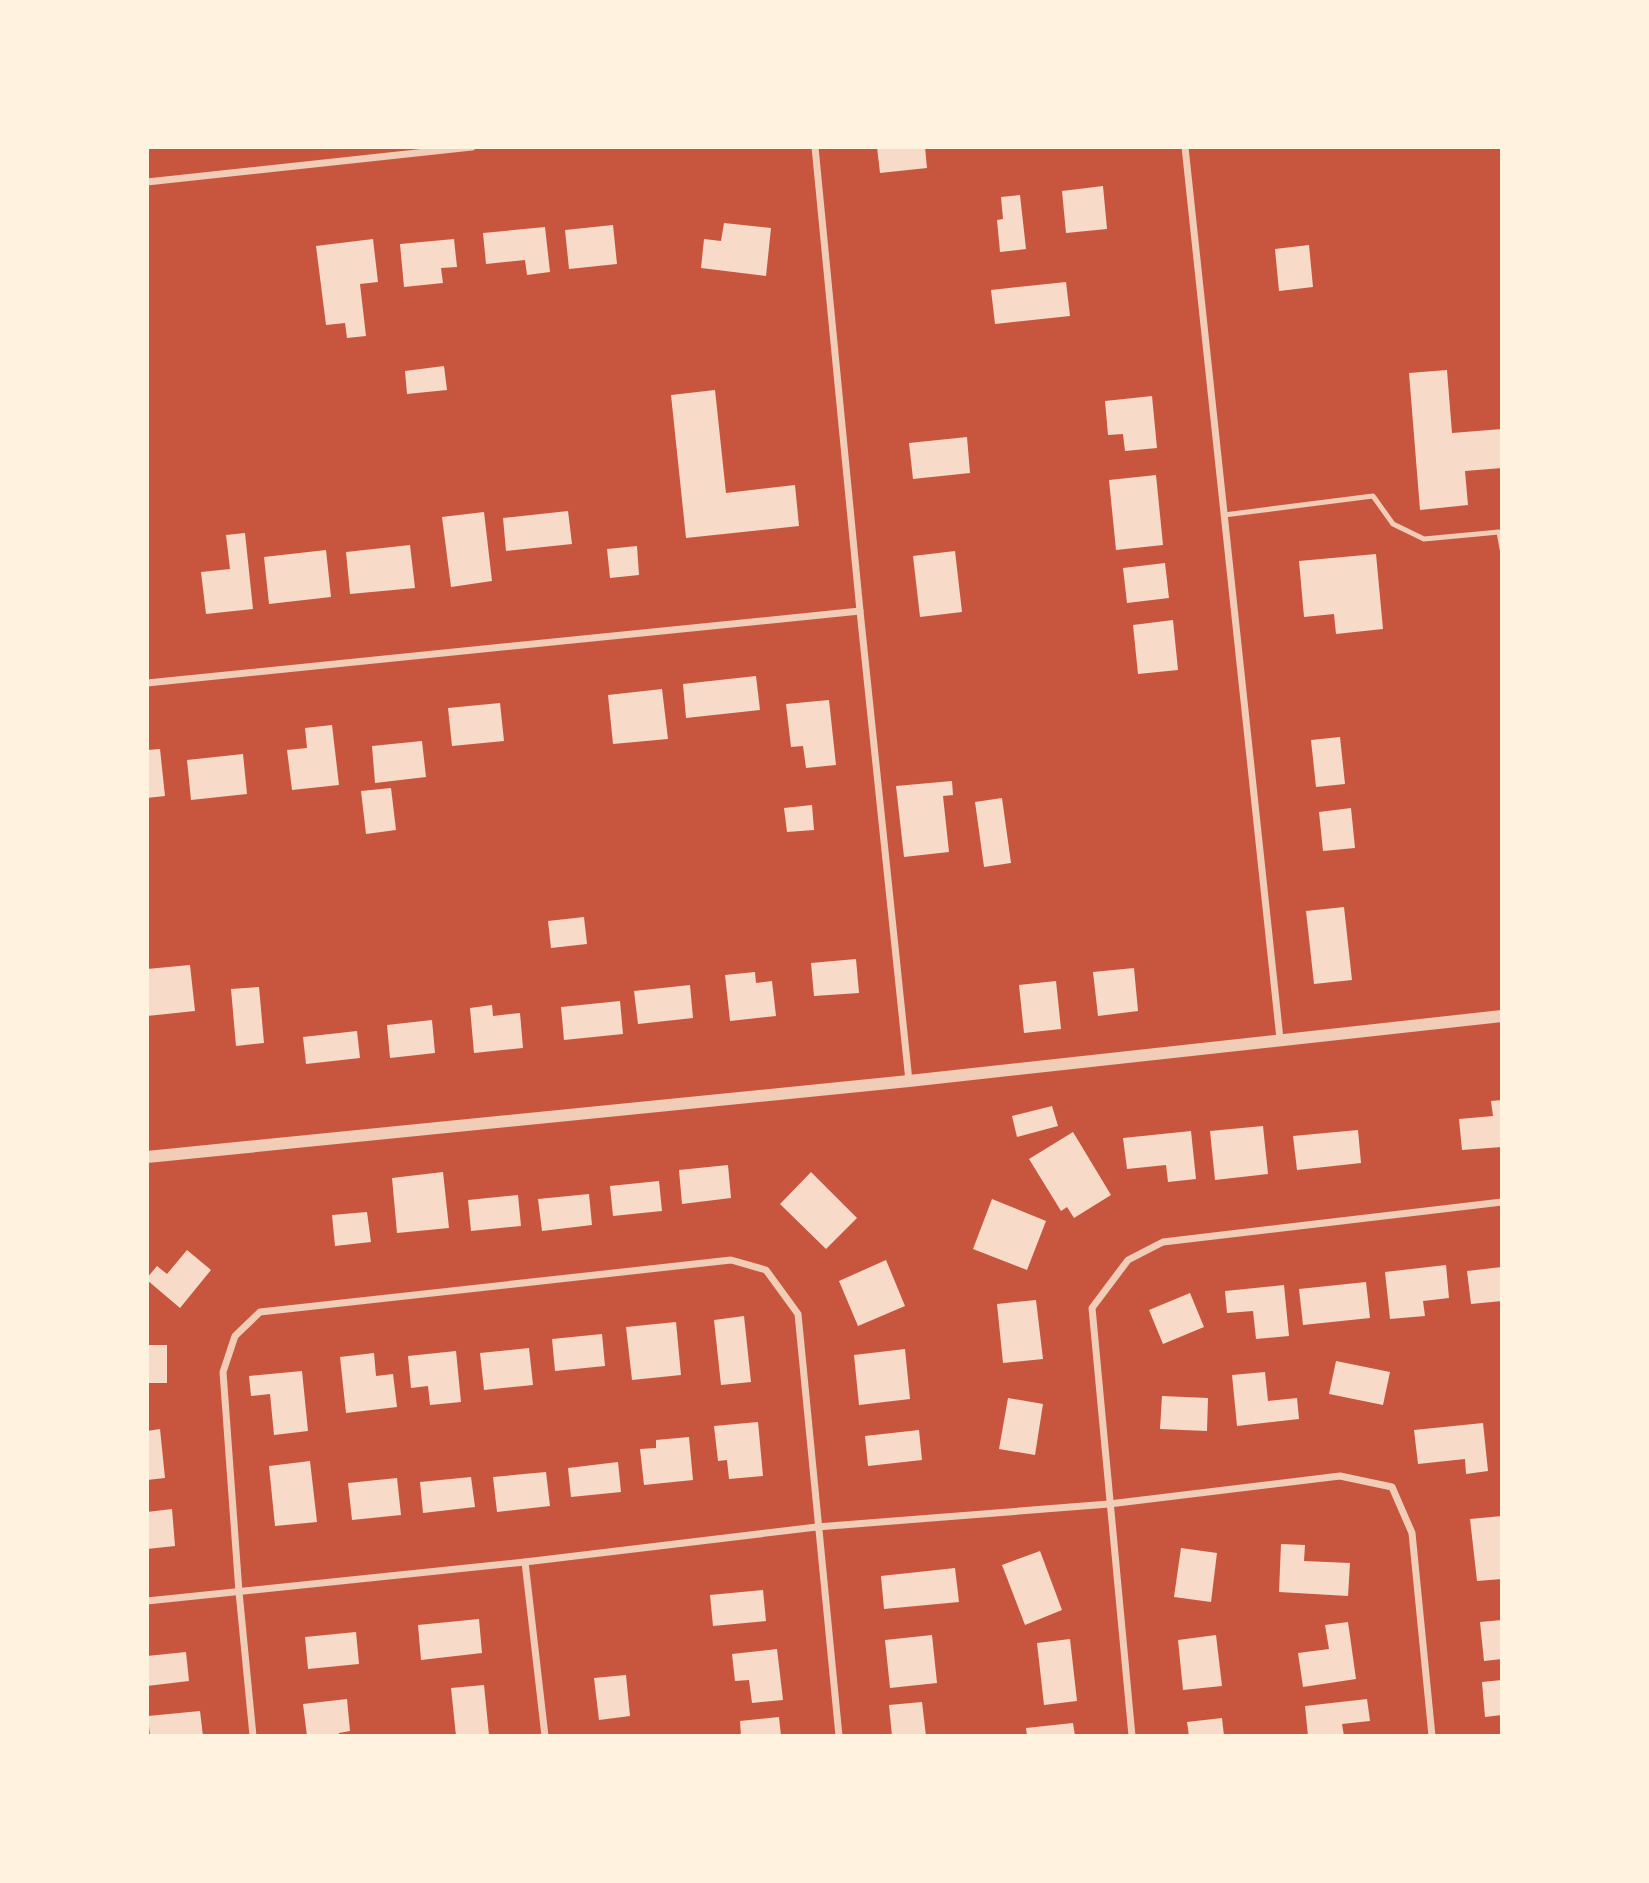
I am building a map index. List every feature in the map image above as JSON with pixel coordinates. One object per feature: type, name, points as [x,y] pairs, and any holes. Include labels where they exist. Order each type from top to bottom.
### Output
[{"type":"street","points":[[147,182],[472,147]]},
{"type":"street","points":[[815,147],[909,1081]]},
{"type":"street","points":[[1185,147],[1280,1039]]},
{"type":"street","points":[[147,683],[860,611]]},
{"type":"street","points":[[147,1157],[909,1081],[1502,1016]]},
{"type":"street","points":[[1132,1736],[1091,1308],[1128,1260],[1163,1242],[1502,1202]]},
{"type":"street","points":[[253,1736],[239,1592],[223,1372],[235,1336],[260,1312],[731,1260],[766,1270],[798,1314],[839,1736]]},
{"type":"street","points":[[147,1601],[525,1562],[817,1527],[1108,1504],[1340,1476],[1392,1487],[1412,1533],[1432,1736]]},
{"type":"street","points":[[525,1562],[545,1736]]},
{"type":"lane","points":[[1224,515],[1373,496],[1392,524],[1424,539],[1499,532],[1502,549]]},
{"type":"building","points":[[877,147],[925,147],[927,168],[880,173]]},
{"type":"building","points":[[1103,186],[1107,229],[1066,233],[1062,191]]},
{"type":"building","points":[[1020,195],[1026,249],[1000,252],[997,220],[1003,219],[1001,197]]},
{"type":"building","points":[[724,223],[771,228],[766,276],[701,268],[704,239],[721,241]]},
{"type":"building","points":[[613,225],[617,264],[569,269],[565,230]]},
{"type":"building","points":[[545,227],[550,272],[527,275],[525,260],[486,264],[483,233]]},
{"type":"building","points":[[373,239],[378,282],[360,284],[366,336],[347,338],[345,323],[326,325],[316,246]]},
{"type":"building","points":[[454,239],[457,267],[441,268],[443,283],[404,287],[400,244]]},
{"type":"building","points":[[1309,245],[1313,287],[1279,291],[1275,249]]},
{"type":"building","points":[[1066,282],[1070,316],[995,324],[991,290]]},
{"type":"building","points":[[444,366],[447,390],[407,394],[405,371]]},
{"type":"building","points":[[1447,370],[1452,433],[1502,429],[1502,468],[1465,471],[1468,505],[1420,510],[1409,373]]},
{"type":"building","points":[[715,390],[726,493],[795,485],[799,526],[686,538],[671,395]]},
{"type":"building","points":[[1152,396],[1157,448],[1125,451],[1123,434],[1108,435],[1105,401]]},
{"type":"building","points":[[967,437],[970,473],[913,479],[909,443]]},
{"type":"building","points":[[1156,475],[1163,545],[1116,550],[1109,480]]},
{"type":"building","points":[[568,511],[572,544],[506,551],[503,518]]},
{"type":"building","points":[[484,512],[492,581],[451,587],[442,517]]},
{"type":"building","points":[[245,533],[253,609],[206,614],[201,572],[230,569],[226,535]]},
{"type":"building","points":[[410,545],[415,588],[350,594],[346,552]]},
{"type":"building","points":[[637,546],[639,575],[610,578],[607,549]]},
{"type":"building","points":[[326,550],[331,597],[269,604],[264,557]]},
{"type":"building","points":[[955,551],[962,612],[920,617],[913,556]]},
{"type":"building","points":[[1376,554],[1383,629],[1336,634],[1334,614],[1304,617],[1299,561]]},
{"type":"building","points":[[1165,563],[1169,598],[1127,603],[1123,568]]},
{"type":"building","points":[[1173,620],[1178,670],[1138,674],[1133,625]]},
{"type":"building","points":[[756,676],[760,710],[686,718],[683,684]]},
{"type":"building","points":[[662,689],[668,739],[613,744],[608,695]]},
{"type":"building","points":[[829,700],[836,765],[806,768],[803,746],[791,747],[786,704]]},
{"type":"building","points":[[500,703],[504,741],[452,746],[448,708]]},
{"type":"building","points":[[332,725],[339,785],[292,790],[287,750],[307,748],[305,728]]},
{"type":"building","points":[[1340,737],[1345,784],[1316,787],[1311,740]]},
{"type":"building","points":[[422,741],[426,777],[375,783],[372,746]]},
{"type":"building","points":[[160,749],[165,796],[147,798],[147,750]]},
{"type":"building","points":[[243,754],[247,794],[191,800],[187,760]]},
{"type":"building","points":[[952,781],[953,795],[943,796],[949,852],[904,857],[896,786]]},
{"type":"building","points":[[391,788],[396,830],[366,834],[361,791]]},
{"type":"building","points":[[1002,798],[1011,863],[984,867],[975,802]]},
{"type":"building","points":[[812,805],[814,830],[787,832],[784,808]]},
{"type":"building","points":[[1351,808],[1355,848],[1323,851],[1319,812]]},
{"type":"building","points":[[1344,907],[1352,980],[1314,984],[1306,911]]},
{"type":"building","points":[[584,917],[587,944],[551,948],[548,921]]},
{"type":"building","points":[[856,959],[859,993],[814,996],[811,963]]},
{"type":"building","points":[[190,965],[195,1011],[147,1016],[147,969]]},
{"type":"building","points":[[1134,968],[1138,1011],[1098,1016],[1093,972]]},
{"type":"building","points":[[755,972],[756,983],[772,981],[776,1016],[730,1021],[725,975]]},
{"type":"building","points":[[1056,981],[1061,1029],[1024,1033],[1019,985]]},
{"type":"building","points":[[690,985],[693,1018],[638,1024],[634,991]]},
{"type":"building","points":[[259,987],[264,1043],[236,1046],[231,989]]},
{"type":"building","points":[[620,1001],[623,1034],[564,1040],[561,1007]]},
{"type":"building","points":[[492,1005],[493,1016],[520,1013],[523,1048],[474,1053],[470,1008]]},
{"type":"building","points":[[432,1020],[435,1053],[390,1058],[387,1025]]},
{"type":"building","points":[[357,1031],[360,1058],[306,1064],[303,1037]]},
{"type":"building","points":[[1502,1100],[1502,1147],[1462,1150],[1459,1119],[1493,1116],[1491,1101]]},
{"type":"building","points":[[1052,1106],[1058,1126],[1017,1137],[1012,1116]]},
{"type":"building","points":[[1263,1126],[1268,1174],[1215,1180],[1210,1131]]},
{"type":"building","points":[[1358,1130],[1361,1163],[1297,1170],[1293,1136]]},
{"type":"building","points":[[1191,1131],[1196,1179],[1168,1182],[1166,1165],[1127,1169],[1123,1138]]},
{"type":"building","points":[[1073,1132],[1111,1195],[1074,1218],[1067,1207],[1061,1211],[1029,1159]]},
{"type":"building","points":[[728,1165],[731,1198],[682,1204],[679,1170]]},
{"type":"building","points":[[443,1172],[449,1228],[397,1233],[392,1178]]},
{"type":"building","points":[[811,1172],[857,1218],[826,1249],[780,1204]]},
{"type":"building","points":[[659,1181],[662,1211],[613,1216],[610,1186]]},
{"type":"building","points":[[589,1194],[592,1225],[542,1231],[538,1199]]},
{"type":"building","points":[[518,1195],[521,1226],[471,1231],[468,1200]]},
{"type":"building","points":[[992,1199],[1046,1221],[1027,1270],[973,1249]]},
{"type":"building","points":[[367,1212],[371,1242],[335,1246],[332,1215]]},
{"type":"building","points":[[187,1250],[211,1270],[180,1308],[147,1278],[157,1266],[167,1274]]},
{"type":"building","points":[[886,1260],[905,1306],[858,1326],[839,1281]]},
{"type":"building","points":[[1446,1265],[1449,1298],[1423,1301],[1425,1316],[1390,1319],[1385,1272]]},
{"type":"building","points":[[1502,1267],[1502,1301],[1471,1304],[1467,1271]]},
{"type":"building","points":[[1366,1282],[1370,1318],[1303,1325],[1299,1289]]},
{"type":"building","points":[[1284,1285],[1289,1336],[1256,1339],[1253,1311],[1227,1313],[1225,1291]]},
{"type":"building","points":[[1190,1293],[1204,1327],[1163,1344],[1149,1310]]},
{"type":"building","points":[[1036,1300],[1043,1359],[1003,1363],[997,1304]]},
{"type":"building","points":[[744,1316],[751,1382],[721,1385],[714,1320]]},
{"type":"building","points":[[676,1322],[681,1375],[632,1380],[626,1327]]},
{"type":"building","points":[[602,1334],[605,1366],[555,1371],[552,1339]]},
{"type":"building","points":[[147,1345],[167,1345],[167,1383],[147,1383]]},
{"type":"building","points":[[529,1348],[533,1385],[484,1390],[480,1353]]},
{"type":"building","points":[[905,1349],[910,1399],[859,1405],[854,1355]]},
{"type":"building","points":[[456,1351],[461,1402],[430,1405],[428,1386],[411,1388],[408,1356]]},
{"type":"building","points":[[374,1353],[376,1376],[393,1374],[397,1407],[346,1413],[340,1357]]},
{"type":"building","points":[[1336,1361],[1390,1372],[1383,1405],[1329,1394]]},
{"type":"building","points":[[302,1371],[308,1431],[274,1435],[270,1394],[251,1396],[249,1376]]},
{"type":"building","points":[[1265,1372],[1268,1401],[1297,1398],[1299,1419],[1237,1426],[1232,1375]]},
{"type":"building","points":[[1162,1396],[1208,1398],[1207,1431],[1160,1429]]},
{"type":"building","points":[[1008,1398],[1043,1404],[1035,1455],[999,1449]]},
{"type":"building","points":[[758,1422],[763,1476],[729,1479],[727,1460],[718,1461],[714,1426]]},
{"type":"building","points":[[1483,1423],[1488,1471],[1466,1474],[1465,1459],[1418,1464],[1414,1430]]},
{"type":"building","points":[[160,1429],[165,1478],[147,1480],[147,1431]]},
{"type":"building","points":[[919,1430],[922,1460],[868,1466],[865,1436]]},
{"type":"building","points":[[689,1437],[693,1480],[644,1485],[640,1449],[656,1448],[656,1440]]},
{"type":"building","points":[[310,1461],[317,1522],[275,1526],[269,1466]]},
{"type":"building","points":[[618,1462],[621,1492],[571,1497],[568,1468]]},
{"type":"building","points":[[546,1472],[550,1506],[497,1512],[493,1477]]},
{"type":"building","points":[[471,1477],[475,1507],[423,1513],[420,1482]]},
{"type":"building","points":[[397,1478],[401,1515],[352,1520],[348,1483]]},
{"type":"building","points":[[172,1509],[175,1546],[147,1549],[147,1512]]},
{"type":"building","points":[[1502,1516],[1502,1579],[1477,1581],[1470,1519]]},
{"type":"building","points":[[1281,1544],[1305,1545],[1304,1561],[1350,1563],[1348,1596],[1279,1592]]},
{"type":"building","points":[[1181,1548],[1217,1553],[1211,1602],[1174,1597]]},
{"type":"building","points":[[1040,1551],[1062,1610],[1025,1625],[1002,1565]]},
{"type":"building","points":[[955,1568],[959,1602],[884,1609],[881,1576]]},
{"type":"building","points":[[763,1590],[766,1621],[713,1626],[710,1595]]},
{"type":"building","points":[[479,1619],[482,1653],[421,1660],[418,1625]]},
{"type":"building","points":[[1502,1620],[1502,1659],[1484,1661],[1480,1622]]},
{"type":"building","points":[[1348,1622],[1356,1679],[1303,1687],[1298,1653],[1329,1649],[1325,1625]]},
{"type":"building","points":[[356,1632],[359,1664],[308,1669],[305,1637]]},
{"type":"building","points":[[932,1635],[937,1683],[890,1688],[885,1640]]},
{"type":"building","points":[[1216,1635],[1222,1686],[1183,1690],[1178,1640]]},
{"type":"building","points":[[1070,1639],[1077,1701],[1044,1705],[1037,1643]]},
{"type":"building","points":[[777,1649],[783,1700],[752,1703],[749,1680],[735,1681],[732,1654]]},
{"type":"building","points":[[186,1652],[189,1681],[147,1686],[147,1656]]},
{"type":"building","points":[[626,1675],[630,1716],[599,1720],[594,1678]]},
{"type":"building","points":[[1502,1680],[1502,1715],[1485,1717],[1482,1682]]},
{"type":"building","points":[[484,1685],[489,1735],[456,1736],[451,1688]]},
{"type":"building","points":[[347,1699],[350,1731],[339,1733],[339,1736],[307,1736],[303,1704]]},
{"type":"building","points":[[1367,1699],[1370,1721],[1342,1724],[1344,1736],[1308,1736],[1305,1706]]},
{"type":"building","points":[[922,1702],[926,1736],[892,1736],[889,1705]]},
{"type":"building","points":[[200,1711],[203,1736],[150,1736],[148,1716]]},
{"type":"building","points":[[779,1717],[781,1736],[741,1736],[740,1721]]},
{"type":"building","points":[[1222,1718],[1224,1736],[1189,1736],[1187,1722]]},
{"type":"building","points":[[1073,1723],[1075,1736],[1027,1736],[1026,1728]]}]
